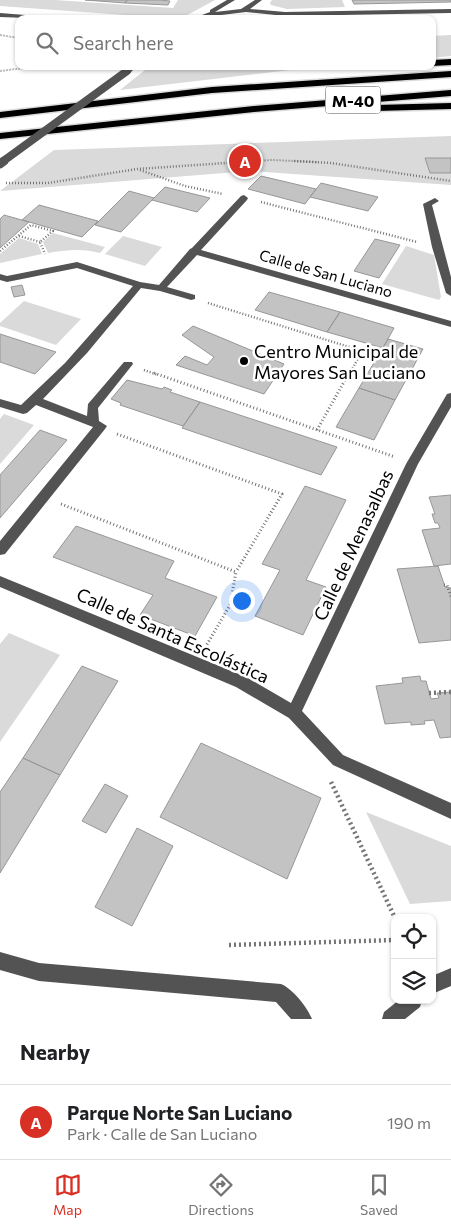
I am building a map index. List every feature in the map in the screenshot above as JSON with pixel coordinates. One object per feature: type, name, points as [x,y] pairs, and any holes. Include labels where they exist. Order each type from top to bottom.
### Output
[{"type":"highway","points":[[436,63],[451,62]]},
{"type":"highway","points":[[212,90],[268,78],[325,73]]},
{"type":"highway","name":"M-40","points":[[0,114],[212,90],[451,74]]},
{"type":"highway","name":"M-40","points":[[0,136],[254,109],[451,93]]},
{"type":"highway","points":[[254,109],[299,111],[451,106]]},
{"type":"street","points":[[206,15],[232,0]]},
{"type":"street","points":[[234,15],[246,10],[259,0]]},
{"type":"street","points":[[239,4],[246,10]]},
{"type":"street","points":[[215,15],[246,10],[285,14],[451,11]]},
{"type":"street","points":[[0,15],[15,16]]},
{"type":"street","points":[[0,164],[128,70]]},
{"type":"street","points":[[161,288],[193,251],[244,198]]},
{"type":"street","points":[[436,201],[427,204],[437,247],[451,293]]},
{"type":"street","name":"Calle de San Luciano","points":[[193,251],[450,322]]},
{"type":"street","points":[[0,277],[7,279],[77,264],[140,285],[161,288],[191,297]]},
{"type":"street","points":[[0,404],[23,410],[35,400],[89,344],[140,285]]},
{"type":"street","points":[[97,425],[92,406],[128,364]]},
{"type":"street","points":[[35,400],[97,425]]},
{"type":"street","name":"Calle de Menasalbas","points":[[294,713],[412,464],[450,402]]},
{"type":"street","points":[[0,550],[44,498],[97,425]]},
{"type":"street","name":"Calle de Santa Escolástica","points":[[0,581],[241,682],[294,713],[338,760],[451,811]]},
{"type":"street","points":[[0,961],[39,972],[281,993],[303,1019]]},
{"type":"street","points":[[436,983],[451,977]]},
{"type":"street","points":[[391,1019],[408,1004]]},
{"type":"path","points":[[0,35],[15,37]]},
{"type":"path","points":[[0,70],[15,69]]},
{"type":"path","points":[[1,183],[48,184],[137,169],[272,160],[331,164],[451,180]]},
{"type":"path","points":[[137,169],[185,186],[244,198],[437,247]]},
{"type":"path","points":[[0,251],[31,225],[53,231],[40,242]]},
{"type":"path","points":[[18,236],[40,242]]},
{"type":"path","points":[[40,242],[45,254]]},
{"type":"path","points":[[191,297],[362,351],[317,430]]},
{"type":"path","points":[[128,364],[379,450],[412,464]]},
{"type":"path","points":[[115,434],[128,437],[282,494],[236,572],[230,605],[196,663]]},
{"type":"path","points":[[44,498],[236,572]]},
{"type":"path","points":[[444,585],[447,585],[451,597]]},
{"type":"path","points":[[429,693],[451,692]]},
{"type":"path","points":[[331,782],[393,914]]},
{"type":"path","points":[[229,945],[391,940]]},
{"type":"shaded area","points":[[0,0],[55,0],[173,8],[178,0],[215,0],[187,15],[125,15],[0,6]]},
{"type":"shaded area","points":[[272,0],[342,0],[345,7],[287,9],[271,5]]},
{"type":"shaded area","points":[[451,35],[451,56],[436,58],[436,36]]},
{"type":"shaded area","points":[[145,70],[291,70],[120,90]]},
{"type":"shaded area","points":[[451,136],[451,185],[249,171],[0,191],[54,150]]},
{"type":"shaded area","points":[[53,233],[105,247],[100,253],[74,250],[48,253],[43,242]]},
{"type":"shaded area","points":[[123,236],[162,247],[145,266],[105,254]]},
{"type":"shaded area","points":[[19,238],[38,244],[42,254],[0,263],[0,254]]},
{"type":"shaded area","points":[[406,246],[434,255],[441,297],[439,300],[382,284]]},
{"type":"shaded area","points":[[24,301],[81,319],[56,345],[0,326],[0,323]]},
{"type":"shaded area","points":[[4,414],[34,425],[0,464],[0,419]]},
{"type":"shaded area","points":[[9,633],[60,655],[0,742],[0,644]]},
{"type":"shaded area","points":[[366,812],[451,846],[451,901],[410,904]]},
{"type":"building","points":[[85,0],[127,0],[125,3]]},
{"type":"building","points":[[127,0],[170,1],[168,5],[125,3]]},
{"type":"building","points":[[352,0],[451,0],[451,2],[354,4]]},
{"type":"building","points":[[425,158],[451,158],[451,173],[430,173]]},
{"type":"building","points":[[261,176],[316,189],[305,204],[248,189]]},
{"type":"building","points":[[321,183],[378,197],[368,211],[310,197]]},
{"type":"building","points":[[165,187],[210,198],[197,212],[152,200]]},
{"type":"building","points":[[129,191],[154,198],[121,232],[95,225]]},
{"type":"building","points":[[39,205],[98,221],[82,237],[22,220]]},
{"type":"building","points":[[4,215],[29,222],[0,248],[0,219]]},
{"type":"building","points":[[375,239],[400,245],[379,278],[354,271]]},
{"type":"building","points":[[22,285],[25,295],[14,297],[11,287]]},
{"type":"building","points":[[269,292],[340,312],[327,332],[255,310]]},
{"type":"building","points":[[340,312],[394,328],[383,348],[327,332]]},
{"type":"building","name":"Centro Municipal de Mayores San Luciano","points":[[193,326],[284,364],[264,394],[176,365],[185,356],[207,365],[214,357],[182,335]]},
{"type":"building","points":[[0,334],[56,352],[35,374],[0,362]]},
{"type":"building","points":[[388,339],[423,349],[395,400],[359,388]]},
{"type":"building","points":[[127,380],[162,389],[164,387],[172,390],[170,392],[200,402],[183,426],[120,405],[121,403],[111,399]]},
{"type":"building","points":[[359,388],[395,400],[374,440],[336,427]]},
{"type":"building","points":[[200,402],[337,447],[321,475],[182,428]]},
{"type":"building","points":[[40,430],[67,440],[0,518],[0,475]]},
{"type":"building","points":[[305,486],[346,500],[306,580],[326,587],[303,635],[255,616],[280,570],[262,564]]},
{"type":"building","points":[[451,495],[451,564],[434,566],[422,530],[440,528],[438,523],[435,523],[432,514],[435,514],[429,497]]},
{"type":"building","points":[[76,526],[174,561],[165,578],[217,597],[195,636],[140,615],[153,595],[53,557]]},
{"type":"building","points":[[438,566],[445,587],[451,588],[451,640],[419,643],[397,569]]},
{"type":"building","points":[[82,666],[118,681],[60,775],[23,758]]},
{"type":"building","points":[[420,676],[421,681],[426,681],[431,699],[439,698],[437,693],[451,692],[451,737],[440,738],[434,720],[424,721],[425,724],[411,725],[411,722],[385,724],[376,686],[403,683],[402,678]]},
{"type":"building","points":[[201,743],[321,798],[287,879],[160,817]]},
{"type":"building","points":[[23,758],[60,775],[0,873],[0,792]]},
{"type":"building","points":[[105,784],[128,796],[106,833],[82,821]]},
{"type":"building","points":[[137,828],[173,846],[132,926],[95,907]]},
{"type":"place","name":"Parque Norte San Luciano","points":[[245,161]]},
{"type":"place","name":"Centro Municipal de Mayores San Luciano","points":[[244,361]]}]
